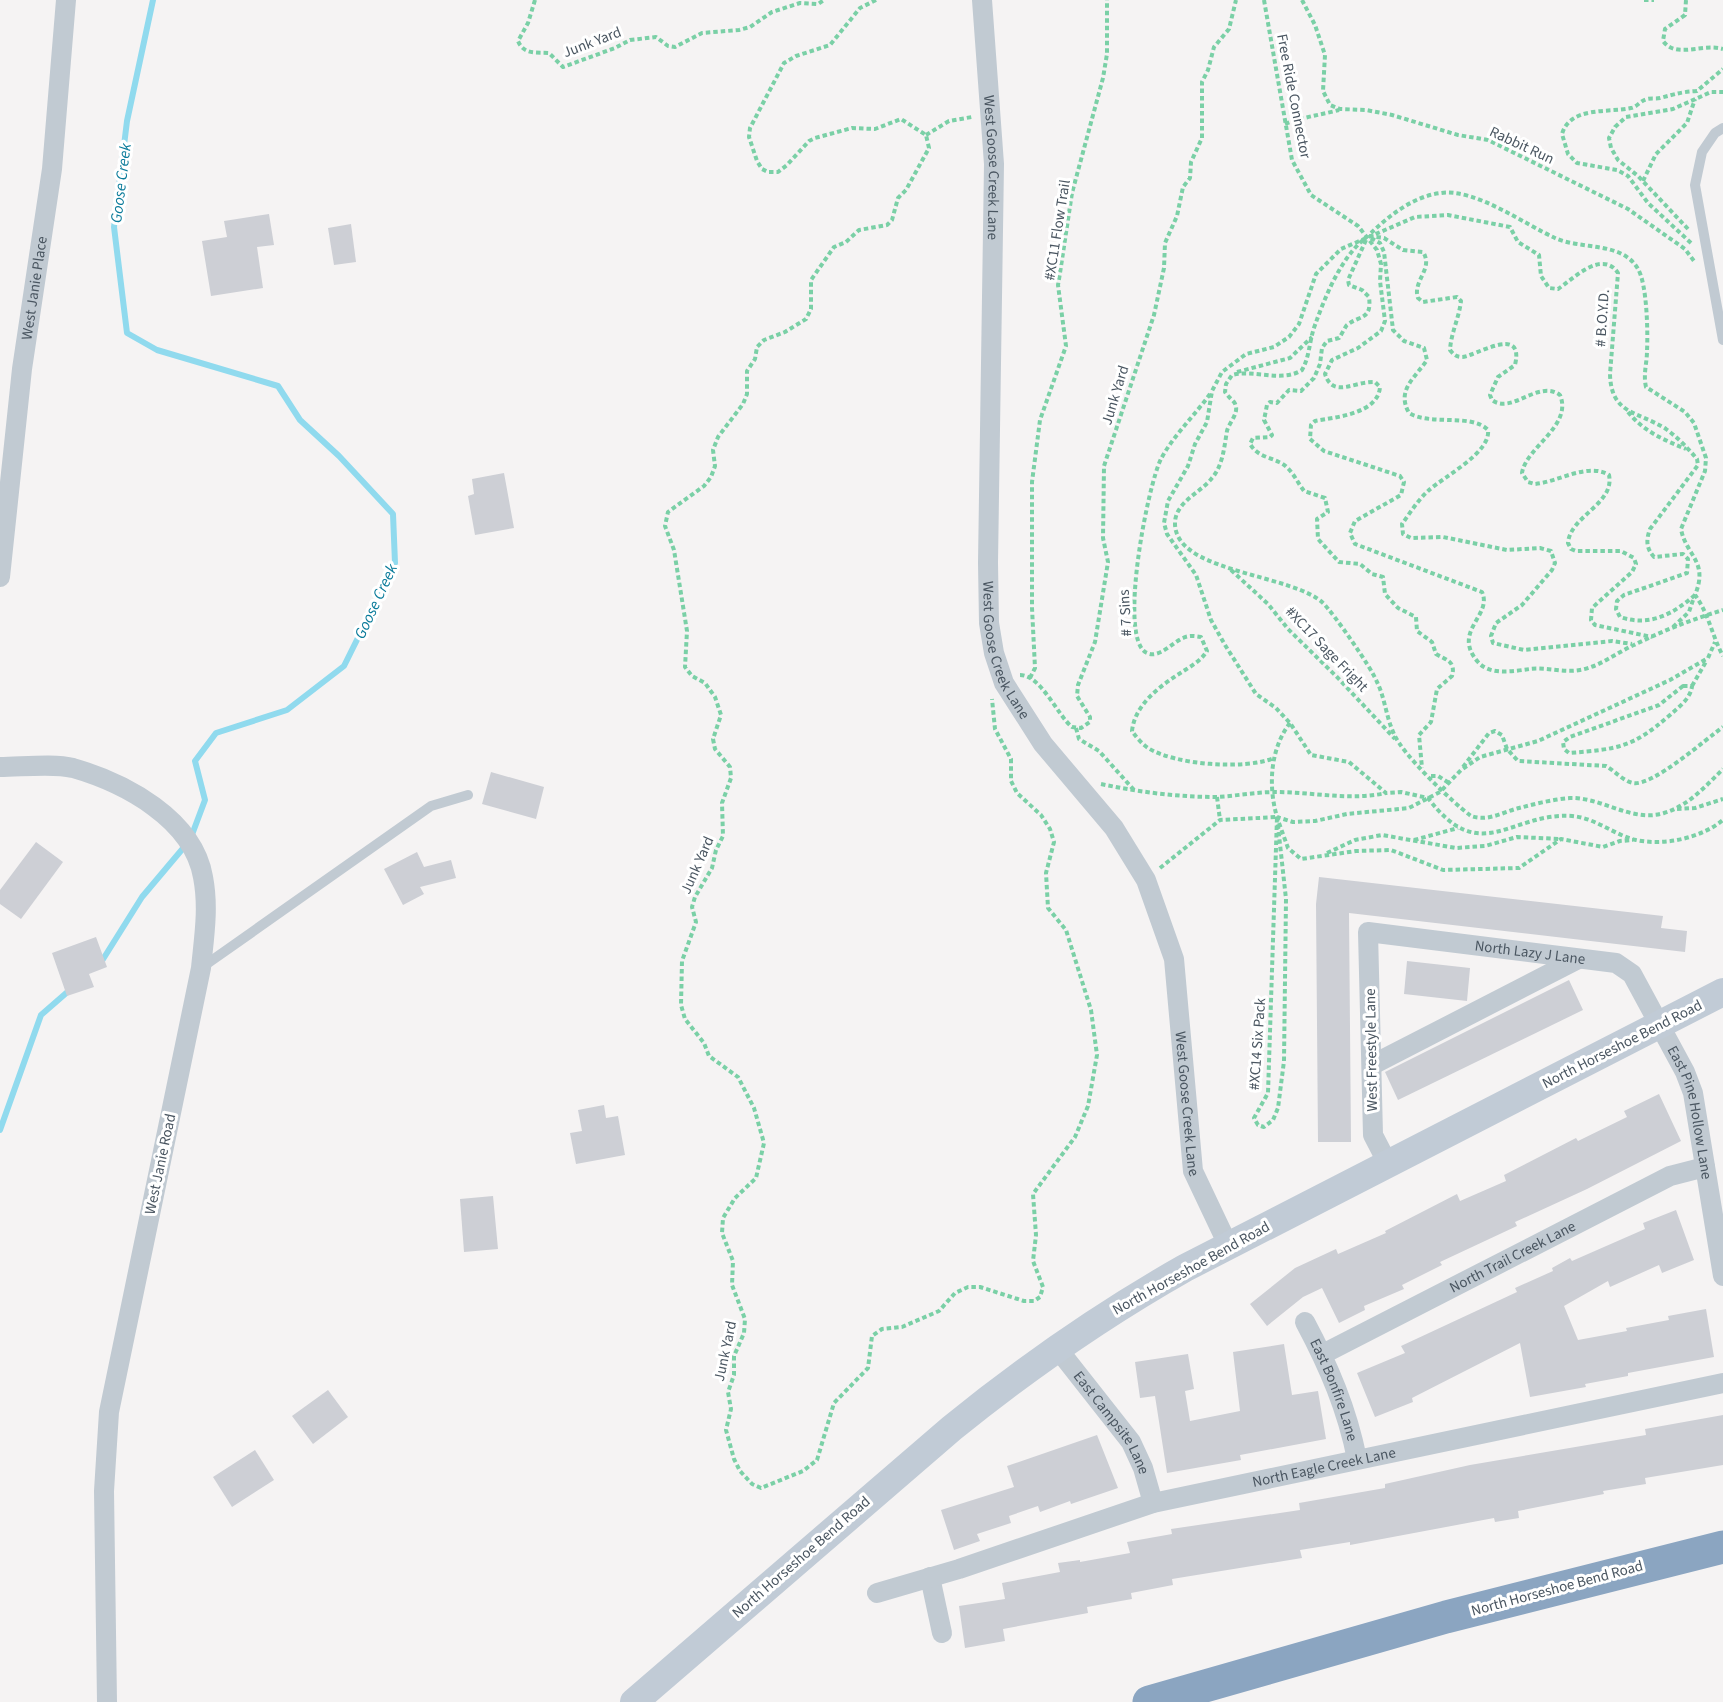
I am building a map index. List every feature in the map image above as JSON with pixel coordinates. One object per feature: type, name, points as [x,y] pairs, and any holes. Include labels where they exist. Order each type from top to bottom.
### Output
[{"type":"highway","name":"North Horseshoe Bend Road","points":[[1149,1702],[1446,1617],[1723,1546]]},
{"type":"street","name":"West Janie Place","points":[[0,577],[22,369],[52,169],[66,0]]},
{"type":"street","name":"West Goose Creek Lane","points":[[982,0],[993,115],[994,164],[989,623],[994,653],[1004,683],[1043,744],[1114,828],[1146,880],[1174,959],[1193,1171],[1229,1247]]},
{"type":"street","name":"West Janie Road","points":[[0,767],[71,767],[145,798],[169,818],[192,847],[203,875],[207,914],[201,968],[109,1412],[104,1491],[107,1702]]},
{"type":"street","name":"North Lazy J Lane","points":[[1368,932],[1616,963],[1632,974],[1660,1025]]},
{"type":"street","name":"West Freestyle Lane","points":[[1368,932],[1373,1135],[1388,1164]]},
{"type":"street","points":[[1372,1065],[1578,959]]},
{"type":"street","name":"North Horseshoe Bend Road","points":[[634,1702],[952,1428],[1057,1348],[1116,1308],[1388,1164],[1723,992]]},
{"type":"street","name":"East Pine Hollow Lane","points":[[1660,1025],[1693,1093],[1723,1275]]},
{"type":"street","name":"North Trail Creek Lane","points":[[1323,1354],[1670,1176],[1705,1167]]},
{"type":"street","name":"East Bonfire Lane","points":[[1305,1322],[1323,1354],[1349,1419],[1357,1459]]},
{"type":"street","name":"East Campsite Lane","points":[[1057,1348],[1131,1442],[1143,1468],[1153,1503]]},
{"type":"street","name":"North Eagle Creek Lane","points":[[877,1593],[1153,1503],[1723,1383]]},
{"type":"street","points":[[930,1577],[942,1633]]},
{"type":"lane","points":[[1723,128],[1715,133],[1702,152],[1695,185],[1723,340]]},
{"type":"lane","points":[[201,968],[282,912],[354,857],[431,806],[468,795]]},
{"type":"path","name":"Junk Yard","points":[[535,0],[528,23],[521,33],[519,41],[521,48],[526,52],[549,53],[563,67],[604,53],[630,40],[656,37],[668,46],[675,47],[702,33],[739,30],[778,10],[800,3],[818,4],[824,0]]},
{"type":"path","points":[[876,0],[860,8],[830,45],[796,56],[784,63],[750,128],[749,137],[762,170],[778,172],[815,138],[852,128],[875,129],[896,120],[907,121],[926,135],[949,121],[993,115]]},
{"type":"path","name":"#XC11 Flow Trail","points":[[1076,728],[1067,723],[1058,706],[1030,678],[1035,668],[1032,608],[1032,482],[1042,410],[1066,346],[1059,279],[1072,193],[1103,78],[1107,54],[1107,0]]},
{"type":"path","name":"Junk Yard","points":[[1076,728],[1086,726],[1090,722],[1090,717],[1077,696],[1078,684],[1095,642],[1108,562],[1103,538],[1104,466],[1154,315],[1164,268],[1165,243],[1177,216],[1183,187],[1190,178],[1191,162],[1202,138],[1202,82],[1214,47],[1229,29],[1236,0]]},
{"type":"path","name":"Free Ride Connector","points":[[1264,0],[1292,160],[1311,195],[1337,214],[1350,220],[1368,236]]},
{"type":"path","points":[[1302,0],[1315,25],[1325,55],[1323,92],[1325,99],[1340,110]]},
{"type":"path","points":[[1644,0],[1654,0]]},
{"type":"path","points":[[1686,0],[1685,15],[1665,29],[1663,41],[1666,46],[1676,51],[1712,46],[1723,49]]},
{"type":"path","points":[[1708,254],[1683,237],[1672,223],[1648,203],[1628,176],[1617,170],[1577,163],[1568,154],[1562,134],[1570,120],[1579,114],[1597,113],[1610,109],[1628,109],[1648,98],[1664,97],[1683,90],[1697,91],[1723,69]]},
{"type":"path","points":[[1704,235],[1688,229],[1643,181],[1618,160],[1611,148],[1610,138],[1615,127],[1626,117],[1673,109],[1695,99],[1722,91]]},
{"type":"path","points":[[1643,181],[1656,154],[1687,123],[1695,99]]},
{"type":"path","name":"Rabbit Run","points":[[1285,124],[1311,114],[1321,115],[1340,110],[1366,110],[1392,115],[1458,135],[1488,140],[1628,209],[1685,249],[1713,282]]},
{"type":"path","name":"Junk Yard","points":[[926,135],[929,148],[906,190],[898,198],[892,220],[887,225],[859,230],[846,242],[834,247],[811,280],[811,309],[806,319],[785,332],[764,340],[757,347],[755,359],[747,371],[747,394],[743,404],[715,444],[713,450],[715,466],[711,477],[704,486],[668,512],[665,526],[674,550],[685,620],[685,667],[692,676],[705,682],[715,697],[721,716],[713,739],[715,749],[730,767],[731,778],[722,804],[723,836],[712,868],[695,897],[692,907],[696,922],[682,961],[681,1005],[685,1019],[704,1043],[709,1056],[738,1077],[754,1108],[764,1143],[756,1178],[735,1198],[723,1218],[722,1233],[733,1261],[732,1285],[745,1319],[744,1333],[734,1356],[734,1375],[729,1392],[731,1409],[726,1430],[734,1459],[740,1471],[752,1484],[761,1488],[803,1471],[817,1460],[834,1403],[868,1368],[872,1336],[882,1329],[902,1327],[939,1311],[955,1293],[968,1287],[980,1287],[1024,1301],[1034,1301],[1040,1297],[1043,1287],[1033,1261],[1036,1235],[1033,1194],[1075,1137],[1088,1106],[1097,1055],[1090,1010],[1066,930],[1048,908],[1046,873],[1054,842],[1050,829],[1041,814],[1017,793],[1011,781],[1011,759],[995,729],[992,691],[1004,683]]},
{"type":"path","points":[[1232,375],[1241,373],[1295,375],[1302,370],[1307,361],[1312,336],[1349,253],[1396,212],[1419,199],[1442,193],[1454,194],[1512,213],[1555,238],[1575,245],[1612,249],[1636,266],[1642,276],[1647,349],[1644,379],[1646,387],[1685,412],[1694,423],[1706,458],[1705,471],[1681,529],[1682,537],[1696,557],[1700,582],[1689,612],[1671,630]]},
{"type":"path","name":"# B.O.Y.D.","points":[[1368,236],[1415,217],[1448,215],[1510,227],[1518,242],[1539,255],[1541,276],[1549,288],[1558,289],[1583,270],[1593,266],[1615,268],[1617,273],[1610,390],[1615,401],[1628,411],[1668,430],[1689,450]]},
{"type":"path","points":[[1368,236],[1377,250],[1381,264],[1380,281],[1385,321],[1381,332],[1358,348],[1332,360],[1325,374],[1328,383],[1333,387],[1346,387],[1360,381],[1375,382],[1380,387],[1379,394],[1375,401],[1353,413],[1315,421],[1309,432],[1310,440],[1324,451],[1400,476],[1404,488],[1401,495],[1355,521],[1350,533],[1355,544],[1482,592],[1486,600],[1485,608],[1471,625],[1470,646],[1478,662],[1490,669],[1502,672],[1536,668],[1581,670],[1635,644],[1723,610]]},
{"type":"path","points":[[1368,236],[1380,243],[1384,252],[1393,330],[1404,341],[1424,348],[1427,354],[1427,360],[1404,389],[1404,404],[1409,412],[1423,418],[1474,423],[1488,430],[1487,442],[1481,449],[1420,501],[1402,524],[1403,534],[1411,538],[1443,537],[1507,550],[1540,548],[1551,551],[1555,564],[1522,605],[1492,628],[1491,636],[1494,643],[1524,650],[1612,641],[1635,644]]},
{"type":"path","points":[[1368,236],[1348,280],[1349,285],[1362,290],[1369,297],[1371,307],[1366,315],[1346,326],[1339,338],[1327,342],[1322,348],[1320,364],[1301,392],[1290,390],[1277,403],[1267,405],[1264,420],[1272,435],[1253,438],[1250,444],[1266,458],[1281,462],[1297,476],[1304,491],[1324,498],[1329,508],[1328,512],[1317,519],[1318,539],[1339,562],[1360,564],[1372,574],[1383,577],[1385,594],[1401,612],[1416,617],[1417,631],[1432,642],[1436,654],[1450,660],[1453,665],[1452,676],[1440,684],[1435,693],[1431,722],[1419,735],[1422,768]]},
{"type":"path","points":[[1386,793],[1348,762],[1311,755],[1290,723],[1276,708],[1256,694],[1211,620],[1196,576],[1172,544],[1164,523],[1168,501],[1188,466],[1195,444],[1207,422],[1212,390],[1222,372],[1238,358],[1274,346],[1289,337],[1299,324],[1316,274],[1341,249],[1368,236],[1384,238],[1403,250],[1423,252],[1427,259],[1426,267],[1416,289],[1418,298],[1423,302],[1457,297],[1461,301],[1450,339],[1450,350],[1455,356],[1464,357],[1490,345],[1504,343],[1513,348],[1517,357],[1515,365],[1498,377],[1490,395],[1492,400],[1505,404],[1544,391],[1554,391],[1560,395],[1562,411],[1523,466],[1522,473],[1528,482],[1535,484],[1595,471],[1602,471],[1609,475],[1609,489],[1577,526],[1569,543],[1571,549],[1621,551],[1634,558],[1635,564],[1632,572],[1592,608],[1591,620],[1595,625],[1652,637]]},
{"type":"path","points":[[1232,375],[1244,369],[1290,358],[1312,336]]},
{"type":"path","name":"#XC17 Sage Fright","points":[[1232,375],[1226,384],[1225,392],[1235,404],[1236,411],[1228,426],[1221,463],[1212,478],[1201,489],[1192,493],[1178,512],[1176,532],[1185,546],[1231,569],[1294,587],[1324,605],[1377,681],[1394,733],[1403,749]]},
{"type":"path","name":"# 7 Sins","points":[[1212,390],[1161,458],[1153,477],[1144,522],[1134,598],[1139,646],[1146,653],[1154,654],[1191,636],[1201,637],[1207,651],[1203,658],[1175,676],[1143,703],[1133,718],[1132,731],[1148,748],[1183,760],[1248,765],[1260,764],[1274,758]]},
{"type":"path","name":"# B.O.Y.D.","points":[[1628,411],[1636,422],[1650,432],[1689,450]]},
{"type":"path","points":[[1689,450],[1697,459],[1698,465],[1650,528],[1647,539],[1648,550],[1654,557],[1683,554],[1688,559],[1687,573],[1624,596],[1617,601],[1616,609],[1620,617],[1631,621],[1660,619],[1678,610],[1695,595]]},
{"type":"path","name":"#XC17 Sage Fright","points":[[1231,569],[1338,678],[1461,809],[1471,816],[1480,819],[1519,808],[1571,798],[1647,816],[1676,809],[1703,789],[1723,769]]},
{"type":"path","points":[[1695,595],[1708,614],[1715,641],[1723,656]]},
{"type":"path","points":[[1692,686],[1683,686],[1648,709],[1570,737],[1563,742],[1564,749],[1569,753],[1614,749],[1628,745],[1651,732],[1681,705],[1691,692],[1715,641]]},
{"type":"path","points":[[1461,770],[1480,757],[1538,741],[1670,680],[1708,658]]},
{"type":"path","points":[[1290,723],[1281,735],[1274,758],[1272,792],[1277,817],[1288,848],[1300,859],[1324,854],[1391,850],[1443,870],[1520,868],[1561,839]]},
{"type":"path","points":[[1146,880],[1220,820],[1277,817],[1293,822],[1315,821],[1347,814],[1409,808],[1440,792],[1461,770],[1489,733],[1495,732],[1502,735],[1507,749],[1518,761],[1606,766],[1626,781],[1639,783],[1659,775],[1723,727]]},
{"type":"path","points":[[1076,728],[1079,739],[1099,751],[1134,791]]},
{"type":"path","name":"#XC17 Sage Fright","points":[[1430,776],[1443,778],[1449,783]]},
{"type":"path","points":[[1072,778],[1134,791],[1217,797],[1272,792],[1320,797],[1372,796],[1401,792],[1428,798],[1440,814],[1459,828],[1487,834],[1570,816],[1583,818],[1636,840]]},
{"type":"path","points":[[1217,797],[1220,820]]},
{"type":"path","points":[[1676,809],[1695,808],[1723,800]]},
{"type":"path","name":"#XC14 Six Pack","points":[[1277,817],[1286,899],[1284,1061],[1278,1108],[1272,1120],[1264,1127],[1258,1125],[1254,1118],[1268,1093],[1277,817]]},
{"type":"path","points":[[1324,854],[1355,840],[1382,835],[1456,848],[1485,846],[1517,837],[1561,839],[1603,847],[1620,841],[1659,841],[1690,837],[1713,828],[1723,820]]},
{"type":"path","points":[[1413,840],[1459,828]]},
{"type":"building","points":[[269,214],[274,245],[257,247],[263,288],[211,296],[202,241],[227,237],[224,221]]},
{"type":"building","points":[[351,224],[356,262],[334,265],[328,228]]},
{"type":"building","points":[[504,473],[514,528],[475,535],[468,496],[474,494],[472,479]]},
{"type":"building","points":[[491,772],[544,787],[536,819],[482,804]]},
{"type":"building","points":[[36,842],[63,862],[21,919],[0,904],[0,890]]},
{"type":"building","points":[[417,852],[424,867],[451,860],[456,878],[420,887],[424,894],[403,905],[384,869]]},
{"type":"building","points":[[1319,877],[1663,916],[1661,928],[1687,931],[1685,952],[1349,913],[1351,1142],[1318,1142],[1316,904]]},
{"type":"building","points":[[96,937],[107,967],[89,974],[94,987],[67,996],[52,953]]},
{"type":"building","points":[[1407,961],[1470,968],[1467,1001],[1404,994]]},
{"type":"building","points":[[1569,980],[1583,1010],[1398,1100],[1385,1072]]},
{"type":"building","points":[[1659,1094],[1681,1141],[1587,1189],[1515,1222],[1517,1226],[1440,1262],[1442,1265],[1402,1285],[1404,1289],[1364,1306],[1365,1310],[1339,1323],[1322,1288],[1303,1297],[1267,1326],[1250,1304],[1295,1268],[1336,1249],[1338,1254],[1386,1233],[1385,1231],[1457,1194],[1460,1201],[1506,1181],[1504,1175],[1576,1138],[1578,1141],[1627,1117],[1624,1111]]},
{"type":"building","points":[[604,1105],[606,1118],[618,1116],[625,1155],[576,1164],[570,1133],[582,1131],[578,1110]]},
{"type":"building","points":[[493,1196],[498,1249],[464,1252],[460,1199]]},
{"type":"building","points":[[1676,1210],[1694,1260],[1662,1273],[1659,1265],[1610,1287],[1608,1281],[1564,1306],[1578,1340],[1627,1331],[1626,1328],[1669,1320],[1668,1316],[1706,1309],[1714,1357],[1628,1373],[1628,1376],[1585,1384],[1586,1387],[1530,1397],[1520,1343],[1412,1398],[1413,1402],[1375,1417],[1357,1373],[1405,1353],[1401,1346],[1517,1292],[1515,1288],[1553,1271],[1552,1268],[1570,1258],[1572,1261],[1645,1229],[1643,1223]]},
{"type":"building","points":[[1284,1344],[1292,1395],[1318,1391],[1326,1439],[1240,1455],[1241,1460],[1167,1473],[1155,1396],[1140,1398],[1135,1362],[1188,1354],[1194,1389],[1185,1391],[1190,1421],[1240,1411],[1233,1352]]},
{"type":"building","points":[[328,1390],[348,1417],[313,1444],[292,1416]]},
{"type":"building","points":[[1723,1415],[1723,1465],[1645,1478],[1646,1484],[1603,1491],[1604,1494],[1518,1511],[1519,1518],[1495,1522],[1494,1518],[1350,1545],[1350,1542],[1300,1550],[1302,1558],[1172,1579],[1173,1585],[1131,1593],[1132,1599],[1087,1607],[1088,1613],[1003,1629],[1005,1641],[965,1648],[959,1606],[1005,1599],[1002,1583],[1060,1572],[1058,1563],[1080,1560],[1080,1562],[1130,1553],[1127,1542],[1172,1534],[1171,1529],[1300,1510],[1299,1503],[1385,1488],[1385,1484],[1470,1465],[1646,1435],[1645,1429]]},
{"type":"building","points":[[1097,1435],[1118,1488],[1040,1512],[1038,1506],[1009,1516],[1011,1523],[977,1534],[980,1541],[954,1550],[941,1510],[1014,1487],[1007,1466]]},
{"type":"building","points":[[255,1450],[274,1480],[232,1507],[213,1477]]},
{"type":"waterway","name":"Goose Creek","points":[[100,964],[142,897],[190,840],[205,800],[195,761],[216,733],[287,710],[344,666],[395,563],[393,514],[339,456],[300,420],[278,386],[157,350],[127,333],[114,227],[127,121],[153,0]]},
{"type":"waterway","name":"Goose Creek","points":[[0,1130],[41,1015],[72,988]]}]
